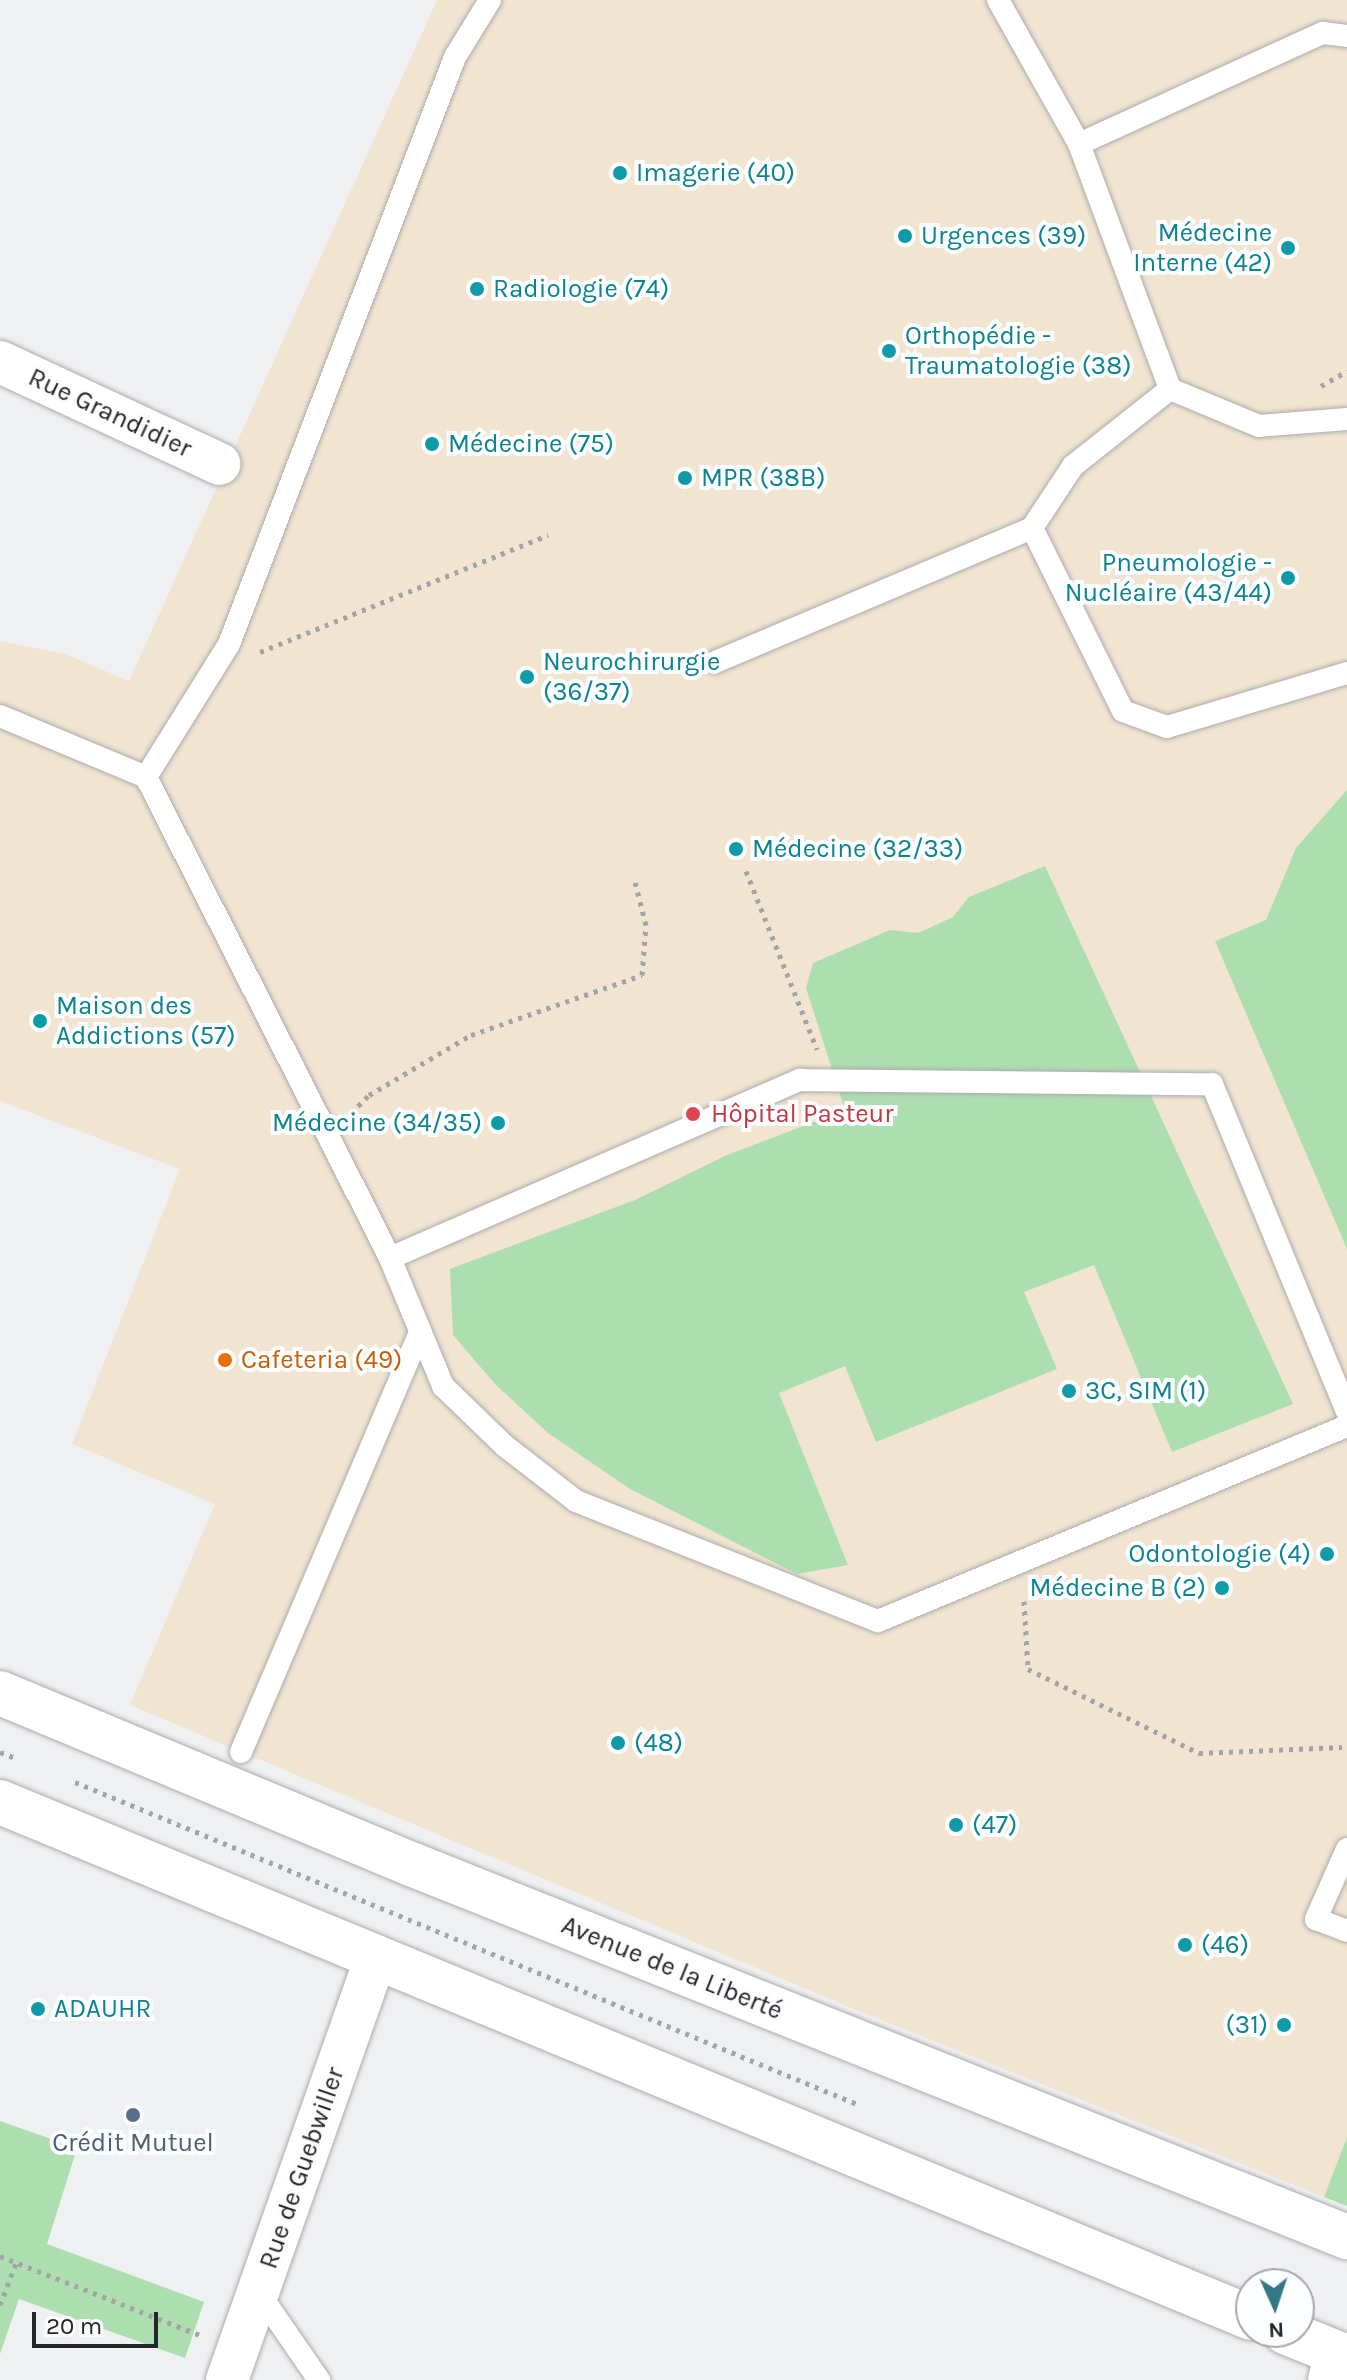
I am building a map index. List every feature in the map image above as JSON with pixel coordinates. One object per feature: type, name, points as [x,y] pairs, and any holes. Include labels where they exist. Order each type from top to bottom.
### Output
[{"type":"main road","name":"Avenue de la Liberté","points":[[0,1693],[426,1870],[1347,2237]]},
{"type":"main road","points":[[0,1802],[1235,2311]]},
{"type":"main road","points":[[1312,2348],[1337,2363]]},
{"type":"street","name":"Rue Grandidier","points":[[0,362],[220,464]]},
{"type":"street","name":"Rue de Guebwiller","points":[[233,2365],[376,1957]]},
{"type":"lane","points":[[146,777],[229,644],[455,57],[490,0]]},
{"type":"lane","points":[[998,0],[1079,144],[1170,389],[1259,426],[1347,419]]},
{"type":"lane","points":[[1079,144],[1323,33],[1347,36]]},
{"type":"lane","points":[[715,662],[1032,528],[1073,466],[1170,389]]},
{"type":"lane","points":[[1032,528],[1123,711],[1167,727],[1347,673]]},
{"type":"lane","points":[[0,716],[146,777],[390,1258],[443,1386],[505,1446],[576,1501],[878,1621],[1347,1426]]},
{"type":"lane","points":[[390,1258],[800,1080],[1212,1084],[1347,1411]]},
{"type":"lane","points":[[241,1752],[420,1332]]},
{"type":"lane","points":[[1347,1849],[1316,1919],[1347,1931]]},
{"type":"lane","points":[[259,2293],[319,2380]]},
{"type":"path","points":[[212,672],[548,535]]},
{"type":"path","points":[[746,871],[829,1080]]},
{"type":"path","points":[[328,1137],[369,1095],[471,1035],[642,975],[646,925],[635,882]]},
{"type":"path","points":[[1024,1601],[1028,1669],[1199,1753],[1342,1747]]},
{"type":"path","points":[[0,1752],[29,1763]]},
{"type":"path","name":"Avenue de la Liberté","points":[[73,1781],[863,2107]]},
{"type":"path","points":[[0,2256],[233,2365]]},
{"type":"path","points":[[0,2305],[16,2263]]},
{"type":"shaded area","name":"Hôpital Pasteur","points":[[437,0],[1347,0],[1347,2206],[856,2010],[130,1705],[215,1504],[72,1444],[180,1169],[0,1101],[0,641],[65,654],[129,681]]},
{"type":"green space","points":[[1347,790],[1347,1249],[1215,941],[1266,920],[1296,848]]},
{"type":"green space","points":[[1045,866],[1293,1404],[1172,1452],[1094,1265],[1024,1292],[1057,1369],[876,1442],[845,1366],[779,1393],[848,1565],[797,1574],[630,1489],[548,1433],[496,1385],[453,1335],[450,1269],[635,1200],[727,1155],[845,1110],[806,988],[813,963],[890,930],[918,933],[953,917],[969,897]]},
{"type":"green space","points":[[0,2121],[77,2148],[47,2244],[204,2302],[185,2358],[19,2299],[0,2354]]},
{"type":"green space","points":[[1347,2137],[1347,2206],[1324,2197]]},
{"type":"place","name":"Imagerie (40)","points":[[620,173]]},
{"type":"place","name":"Urgences (39)","points":[[905,236]]},
{"type":"place","name":"Médecine Interne (42)","points":[[1288,248]]},
{"type":"place","name":"Radiologie (74)","points":[[477,289]]},
{"type":"place","name":"Orthopédie - Traumatologie (38)","points":[[889,351]]},
{"type":"place","name":"Médecine (75)","points":[[432,444]]},
{"type":"place","name":"MPR (38B)","points":[[685,478]]},
{"type":"place","name":"Pneumologie - Nucléaire (43/44)","points":[[1288,578]]},
{"type":"place","name":"Neurochirurgie (36/37)","points":[[527,677]]},
{"type":"place","name":"Médecine (32/33)","points":[[736,849]]},
{"type":"place","name":"Maison des Addictions (57)","points":[[40,1021]]},
{"type":"place","name":"Hôpital Pasteur","points":[[693,1114]]},
{"type":"place","name":"Médecine (34/35)","points":[[498,1123]]},
{"type":"place","name":"Cafeteria (49)","points":[[225,1360]]},
{"type":"place","name":"3C, SIM (1)","points":[[1069,1391]]},
{"type":"place","name":"Odontologie (4)","points":[[1327,1554]]},
{"type":"place","name":"Médecine B (2)","points":[[1222,1588]]},
{"type":"place","name":"(48)","points":[[618,1743]]},
{"type":"place","name":"(47)","points":[[956,1825]]},
{"type":"place","name":"(46)","points":[[1185,1945]]},
{"type":"place","name":"ADAUHR","points":[[38,2009]]},
{"type":"place","name":"(31)","points":[[1284,2025]]},
{"type":"place","name":"Crédit Mutuel","points":[[133,2115]]}]
